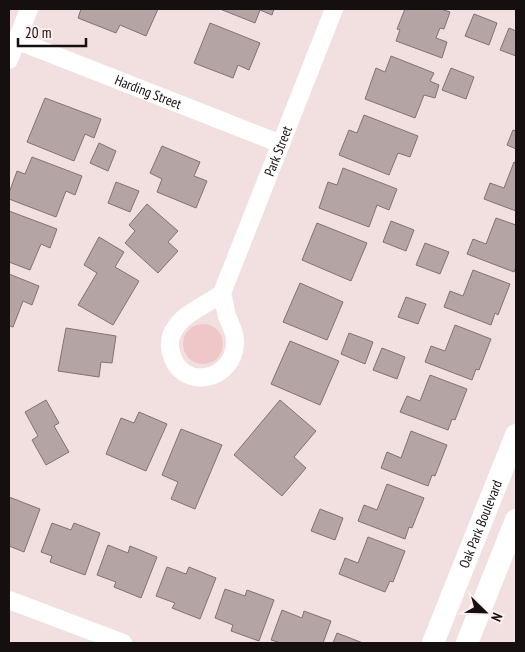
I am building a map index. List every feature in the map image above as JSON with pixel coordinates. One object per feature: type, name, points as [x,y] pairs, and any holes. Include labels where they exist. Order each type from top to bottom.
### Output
[{"type":"street","points":[[9,60],[29,9]]},
{"type":"street","name":"Park Street","points":[[222,293],[334,9]]},
{"type":"street","name":"Harding Street","points":[[16,40],[281,144]]},
{"type":"street","points":[[222,293],[225,309],[235,335],[234,352],[230,361],[218,374],[200,378],[191,376],[176,366],[172,357],[170,349],[173,331],[186,316],[222,293]]},
{"type":"street","name":"Oak Park Boulevard","points":[[434,643],[516,435]]},
{"type":"street","points":[[467,643],[516,520]]},
{"type":"street","points":[[9,600],[123,643]]},
{"type":"shaded area","points":[[207,324],[214,327],[220,333],[223,344],[222,352],[214,361],[207,364],[199,364],[192,361],[184,352],[183,340],[186,333],[195,325]]},
{"type":"building","points":[[81,9],[158,9],[146,36],[120,25],[116,33],[78,18]]},
{"type":"building","points":[[220,9],[274,9],[272,15],[260,10],[255,23]]},
{"type":"building","points":[[405,9],[441,9],[450,12],[444,29],[440,28],[436,38],[447,42],[442,58],[396,41],[400,30],[397,29]]},
{"type":"building","points":[[474,14],[497,23],[489,45],[465,36]]},
{"type":"building","points":[[210,23],[260,43],[249,70],[238,65],[233,78],[194,63]]},
{"type":"building","points":[[509,28],[516,31],[516,56],[500,50]]},
{"type":"building","points":[[391,56],[434,73],[430,81],[439,85],[435,98],[424,95],[415,118],[365,99],[376,68],[385,72]]},
{"type":"building","points":[[451,68],[474,77],[466,99],[442,90]]},
{"type":"building","points":[[45,98],[101,119],[94,138],[85,134],[74,161],[27,142]]},
{"type":"building","points":[[364,115],[418,136],[410,157],[398,153],[389,175],[339,155],[349,130],[357,133]]},
{"type":"building","points":[[513,130],[516,131],[516,149],[507,145]]},
{"type":"building","points":[[99,143],[116,151],[108,171],[90,163]]},
{"type":"building","points":[[162,146],[200,162],[194,176],[207,181],[196,208],[157,192],[162,179],[150,173]]},
{"type":"building","points":[[32,157],[82,176],[75,195],[66,191],[56,217],[9,199],[9,193],[17,171],[25,174]]},
{"type":"building","points":[[514,162],[516,163],[516,211],[484,199],[490,183],[504,188]]},
{"type":"building","points":[[343,168],[397,189],[389,210],[377,205],[369,227],[319,208],[328,182],[337,185]]},
{"type":"building","points":[[116,182],[139,191],[130,212],[108,203]]},
{"type":"building","points":[[147,204],[178,231],[168,242],[178,251],[158,273],[125,243],[135,231],[129,225]]},
{"type":"building","points":[[9,211],[57,229],[50,248],[41,244],[30,270],[9,262]]},
{"type":"building","points":[[496,218],[516,225],[516,266],[514,272],[467,254],[473,239],[486,244]]},
{"type":"building","points":[[391,221],[414,230],[406,251],[383,242]]},
{"type":"building","points":[[317,223],[367,243],[351,281],[302,260]]},
{"type":"building","points":[[99,237],[124,252],[115,267],[139,281],[113,325],[78,305],[97,273],[84,265]]},
{"type":"building","points":[[425,243],[449,252],[440,274],[416,265]]},
{"type":"building","points":[[473,270],[510,284],[498,315],[495,313],[491,325],[444,307],[450,291],[463,296]]},
{"type":"building","points":[[9,274],[39,286],[32,305],[23,301],[13,327],[9,326]]},
{"type":"building","points":[[300,283],[343,302],[327,340],[283,322]]},
{"type":"building","points":[[406,297],[426,304],[418,324],[398,317]]},
{"type":"building","points":[[455,325],[491,339],[479,370],[476,369],[472,380],[425,362],[431,346],[445,351]]},
{"type":"building","points":[[66,328],[116,336],[112,363],[101,362],[99,377],[58,371]]},
{"type":"building","points":[[349,333],[373,342],[365,364],[341,354]]},
{"type":"building","points":[[290,341],[339,361],[320,405],[271,384]]},
{"type":"building","points":[[382,348],[405,357],[397,379],[373,370]]},
{"type":"building","points":[[430,375],[467,389],[455,420],[452,419],[448,430],[400,412],[407,396],[420,401]]},
{"type":"building","points":[[46,400],[59,423],[54,426],[69,452],[46,465],[32,440],[38,436],[25,412]]},
{"type":"building","points":[[280,400],[316,431],[294,457],[306,468],[282,496],[234,455]]},
{"type":"building","points":[[139,412],[167,424],[146,471],[106,454],[121,418],[134,423]]},
{"type":"building","points":[[181,429],[222,445],[195,509],[171,499],[178,482],[162,475]]},
{"type":"building","points":[[411,431],[447,445],[435,476],[432,475],[428,486],[381,468],[387,452],[401,458]]},
{"type":"building","points":[[387,484],[424,498],[412,528],[409,527],[405,539],[358,521],[364,505],[377,510]]},
{"type":"building","points":[[9,497],[40,509],[24,552],[9,546]]},
{"type":"building","points":[[320,509],[343,518],[335,540],[311,531]]},
{"type":"building","points":[[52,523],[71,530],[74,523],[100,533],[85,575],[50,562],[52,556],[41,552]]},
{"type":"building","points":[[368,537],[405,551],[393,582],[390,581],[385,592],[339,574],[345,558],[358,563]]},
{"type":"building","points":[[108,545],[128,553],[130,546],[157,557],[141,598],[114,587],[116,582],[97,575]]},
{"type":"building","points":[[167,567],[186,574],[189,567],[216,578],[200,619],[172,608],[175,603],[156,596]]},
{"type":"building","points":[[225,589],[245,596],[247,590],[274,600],[259,641],[231,631],[233,625],[215,618]]},
{"type":"building","points":[[282,610],[302,618],[304,611],[331,621],[323,643],[281,643],[271,640]]},
{"type":"building","points":[[337,633],[363,643],[333,643]]}]
